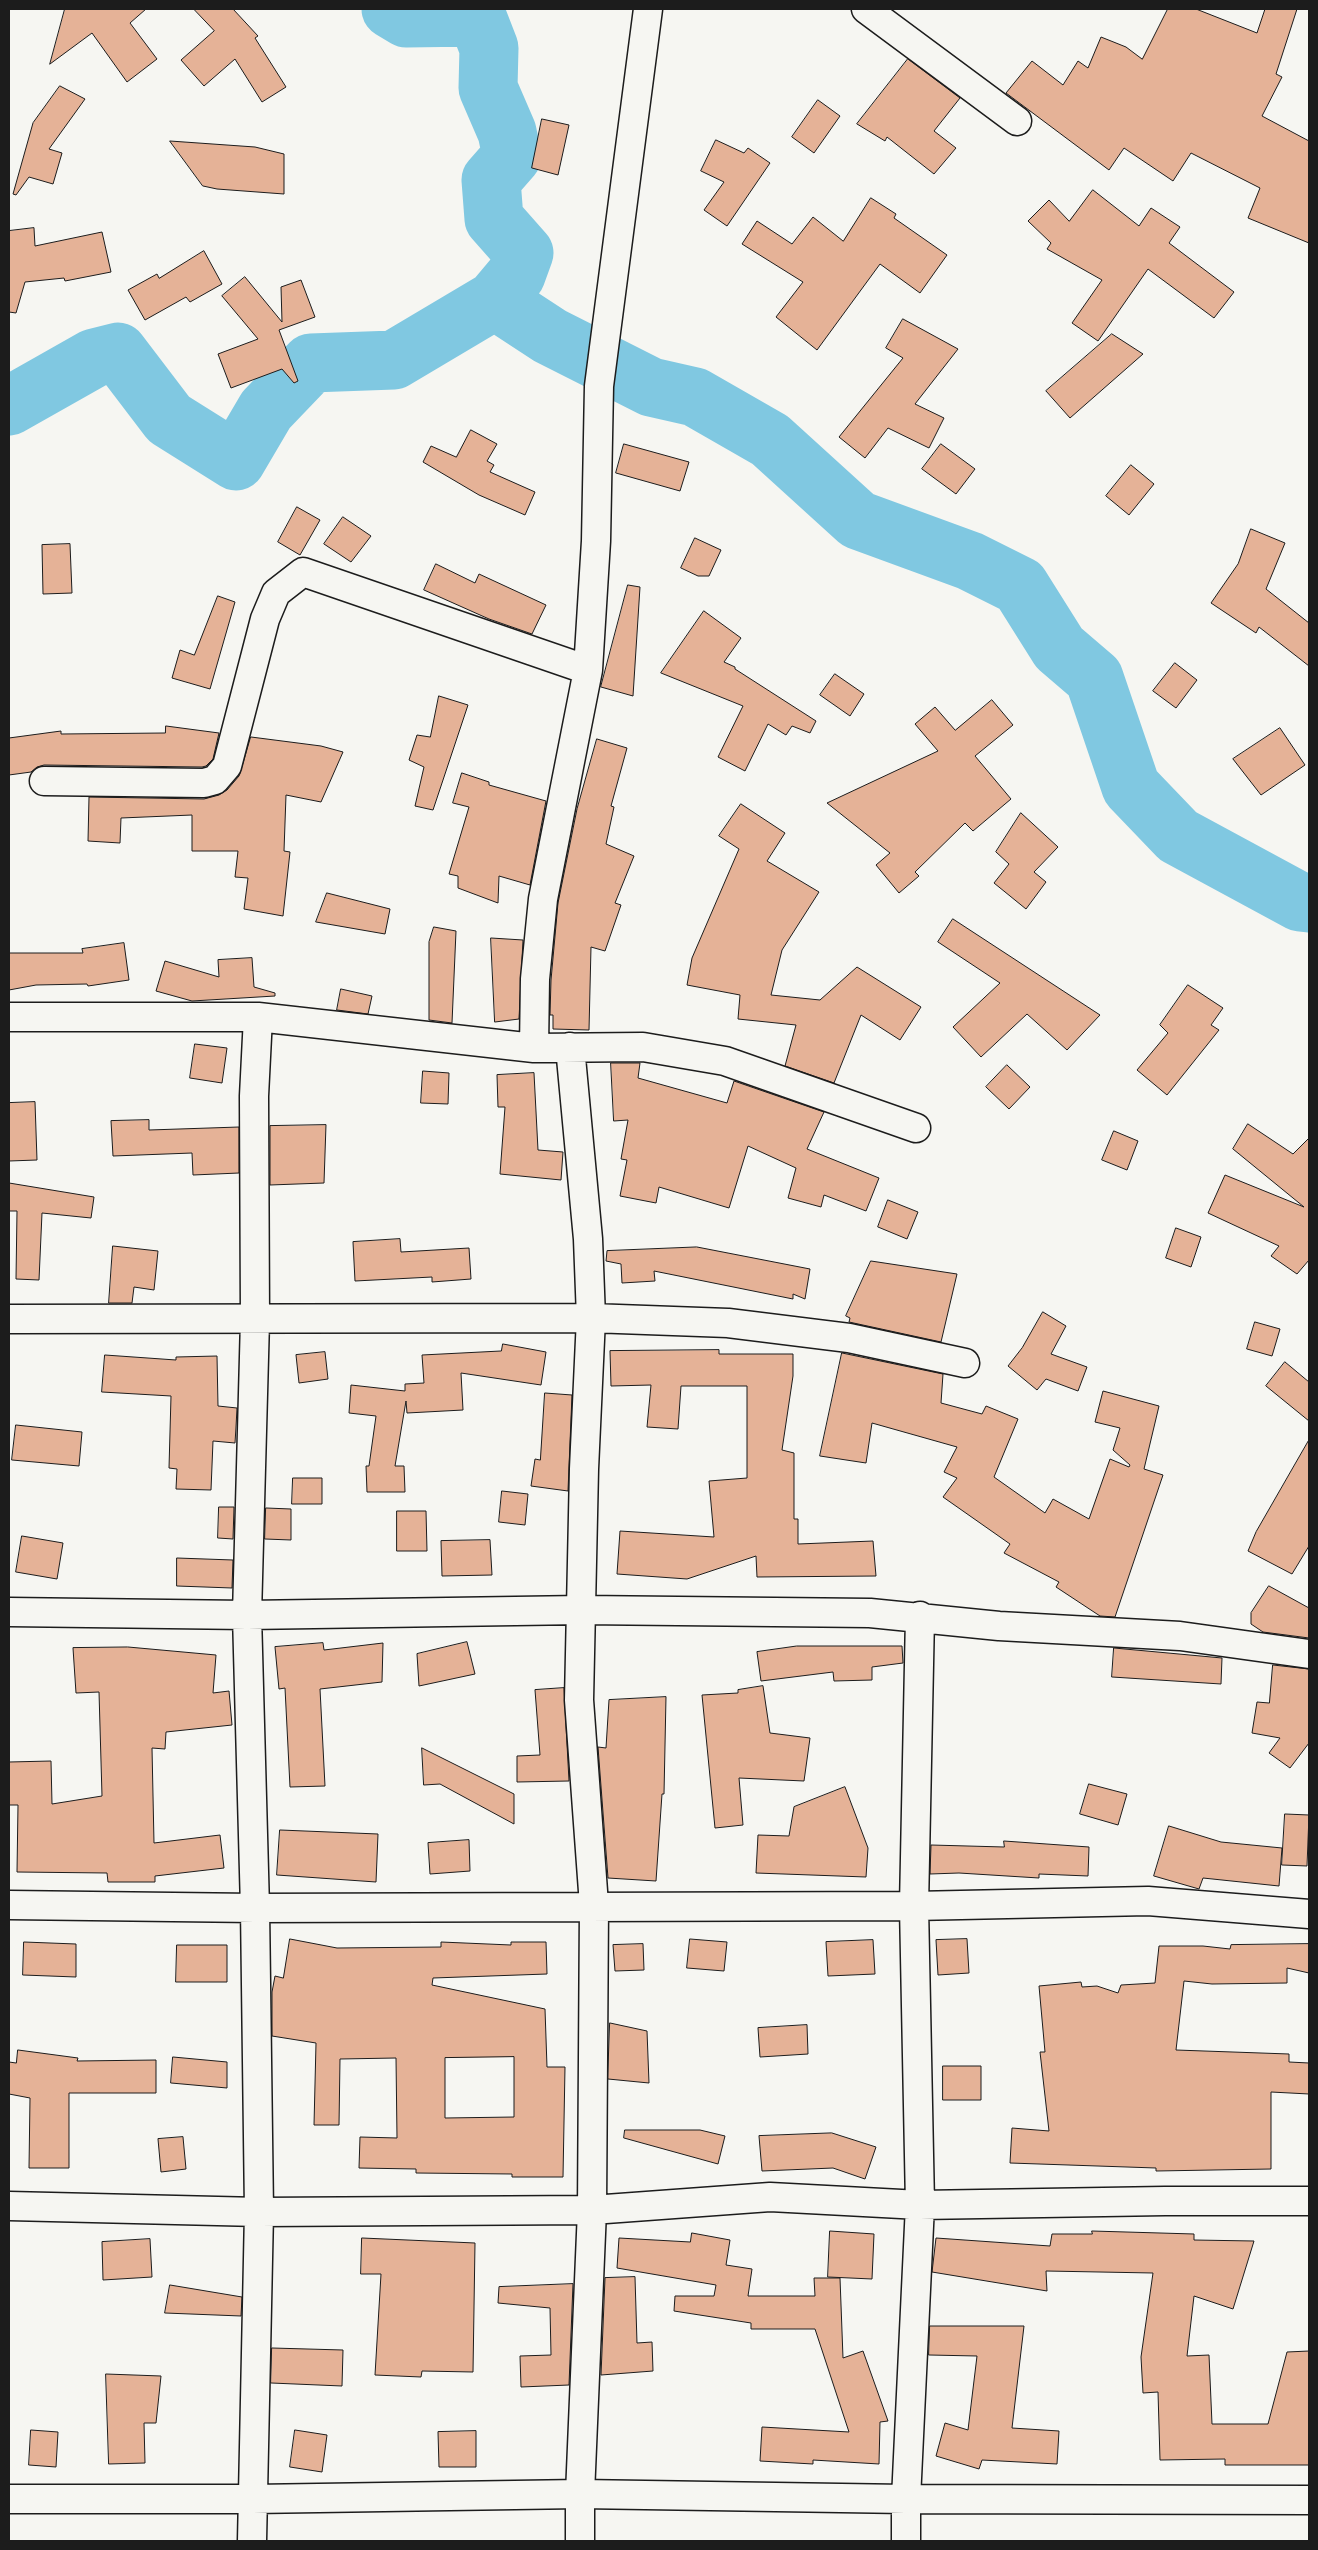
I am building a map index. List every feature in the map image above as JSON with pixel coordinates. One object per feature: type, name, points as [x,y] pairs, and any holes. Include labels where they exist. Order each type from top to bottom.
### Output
[{"type":"street","points":[[534,1048],[535,979],[543,899],[588,670],[596,541],[599,386],[648,9]]},
{"type":"street","points":[[866,9],[1017,121]]},
{"type":"street","points":[[44,781],[204,783],[215,780],[227,766],[265,619],[276,594],[303,572],[588,670]]},
{"type":"street","points":[[9,1017],[258,1017],[534,1048],[643,1047],[724,1061],[916,1128]]},
{"type":"street","points":[[252,2541],[259,2212],[255,1908],[247,1615],[255,1320],[254,1096],[258,1017]]},
{"type":"street","points":[[570,1047],[588,1239],[591,1318],[584,1469],[579,1700],[594,1905],[592,2210],[580,2494],[580,2541]]},
{"type":"street","points":[[9,1319],[591,1318],[728,1323],[849,1338],[965,1363]]},
{"type":"street","points":[[9,1612],[247,1615],[582,1610],[870,1612],[1009,1626],[1180,1636],[1309,1654]]},
{"type":"street","points":[[906,2541],[906,2499],[920,2205],[914,1906],[920,1616]]},
{"type":"street","points":[[9,1905],[255,1908],[594,1905],[914,1906],[1148,1901],[1309,1914]]},
{"type":"street","points":[[9,2206],[259,2212],[592,2210],[770,2197],[920,2205],[1309,2201]]},
{"type":"street","points":[[9,2499],[253,2499],[580,2494],[906,2499],[1309,2500]]},
{"type":"building","points":[[65,9],[146,9],[130,23],[157,59],[127,82],[92,33],[50,64]]},
{"type":"building","points":[[194,9],[233,9],[258,36],[255,38],[286,87],[262,102],[235,59],[204,86],[181,60],[214,31]]},
{"type":"building","points":[[1168,9],[1196,9],[1257,33],[1265,9],[1297,9],[1276,74],[1282,77],[1262,116],[1309,141],[1309,243],[1248,218],[1260,188],[1191,153],[1173,181],[1124,148],[1109,170],[1006,93],[1032,61],[1063,85],[1078,61],[1088,68],[1101,37],[1126,47],[1142,59]]},
{"type":"building","points":[[908,59],[960,98],[934,131],[956,148],[934,174],[887,137],[885,141],[857,124]]},
{"type":"building","points":[[60,86],[85,99],[49,149],[62,153],[53,184],[29,177],[16,195],[13,194],[33,123]]},
{"type":"building","points":[[818,100],[840,116],[814,153],[792,137]]},
{"type":"building","points":[[542,119],[569,125],[558,175],[532,168]]},
{"type":"building","points":[[716,140],[744,153],[748,148],[770,163],[727,226],[704,210],[724,182],[701,171]]},
{"type":"building","points":[[170,141],[255,147],[284,154],[284,194],[217,189],[203,186]]},
{"type":"building","points":[[1093,190],[1139,226],[1151,208],[1180,227],[1169,243],[1234,292],[1214,318],[1148,269],[1098,341],[1072,323],[1102,280],[1047,249],[1051,243],[1028,221],[1049,200],[1069,221]]},
{"type":"building","points":[[871,198],[896,214],[894,218],[947,255],[920,293],[880,264],[817,350],[776,317],[803,282],[742,244],[757,221],[792,244],[813,217],[843,241]]},
{"type":"building","points":[[34,228],[35,246],[102,232],[111,272],[65,281],[64,278],[25,282],[16,313],[9,312],[9,231]]},
{"type":"building","points":[[204,251],[222,284],[190,302],[186,297],[145,320],[128,290],[157,274],[159,278]]},
{"type":"building","points":[[245,277],[282,322],[281,287],[301,280],[315,317],[279,330],[298,381],[294,383],[282,369],[231,388],[218,354],[258,339],[222,296]]},
{"type":"building","points":[[903,319],[958,349],[915,404],[944,418],[929,448],[888,428],[865,458],[839,437],[903,358],[886,348]]},
{"type":"building","points":[[1112,334],[1143,354],[1070,418],[1046,391]]},
{"type":"building","points":[[471,430],[497,444],[487,461],[494,465],[490,472],[535,492],[525,515],[479,495],[423,462],[431,446],[456,457]]},
{"type":"building","points":[[624,444],[689,462],[680,491],[616,473]]},
{"type":"building","points":[[941,444],[975,469],[956,494],[922,469]]},
{"type":"building","points":[[1131,465],[1154,484],[1129,515],[1106,496]]},
{"type":"building","points":[[297,507],[320,520],[300,555],[278,542]]},
{"type":"building","points":[[343,517],[371,536],[351,562],[324,544]]},
{"type":"building","points":[[1251,529],[1285,543],[1266,589],[1309,623],[1309,666],[1259,627],[1256,633],[1211,603],[1238,564]]},
{"type":"building","points":[[695,538],[721,550],[709,576],[698,576],[681,568]]},
{"type":"building","points":[[70,544],[72,593],[43,594],[42,545]]},
{"type":"building","points":[[436,564],[475,583],[479,574],[546,605],[532,634],[489,619],[424,590]]},
{"type":"building","points":[[628,585],[640,587],[633,696],[601,687]]},
{"type":"building","points":[[218,596],[235,602],[210,689],[172,678],[180,650],[194,655]]},
{"type":"building","points":[[704,611],[741,638],[724,662],[735,667],[735,669],[816,721],[810,733],[792,726],[786,735],[768,724],[745,771],[718,757],[743,706],[661,673]]},
{"type":"building","points":[[1175,663],[1197,680],[1176,708],[1153,691]]},
{"type":"building","points":[[835,674],[864,694],[850,716],[820,695]]},
{"type":"building","points":[[439,696],[468,705],[433,810],[415,806],[424,767],[409,760],[417,735],[430,737]]},
{"type":"building","points":[[992,700],[1013,725],[975,756],[1011,799],[973,831],[965,823],[915,872],[919,876],[899,893],[876,865],[890,853],[827,803],[938,751],[915,724],[935,707],[955,730]]},
{"type":"building","points":[[166,726],[219,733],[213,759],[206,766],[202,767],[44,765],[37,767],[31,772],[9,775],[9,738],[61,731],[61,734],[165,733]]},
{"type":"building","points":[[1280,728],[1305,765],[1261,795],[1233,759]]},
{"type":"building","points":[[251,737],[321,746],[343,752],[321,802],[286,795],[284,851],[290,852],[283,916],[244,909],[248,878],[235,877],[238,851],[192,851],[192,815],[121,818],[120,843],[88,841],[89,797],[204,799],[219,795],[227,790],[239,776]]},
{"type":"building","points":[[597,739],[627,748],[611,806],[614,807],[606,844],[634,856],[615,903],[621,905],[605,951],[591,947],[589,1030],[553,1029],[553,1015],[550,1015],[551,980],[558,903],[577,809]]},
{"type":"building","points":[[462,773],[489,782],[489,785],[546,801],[530,885],[499,876],[498,903],[458,888],[458,876],[449,874],[469,807],[453,803]]},
{"type":"building","points":[[741,804],[785,833],[767,861],[819,892],[782,950],[771,995],[820,1000],[857,967],[921,1007],[900,1040],[861,1015],[834,1083],[785,1066],[796,1025],[738,1019],[740,995],[687,985],[692,958],[739,849],[719,836]]},
{"type":"building","points":[[1021,813],[1058,847],[1034,872],[1046,882],[1026,909],[994,883],[1009,864],[996,852]]},
{"type":"building","points":[[327,893],[390,909],[385,934],[316,922]]},
{"type":"building","points":[[953,919],[1100,1015],[1067,1050],[1027,1014],[981,1057],[953,1027],[1000,983],[938,942]]},
{"type":"building","points":[[434,927],[456,931],[452,1023],[429,1020],[429,942]]},
{"type":"building","points":[[491,938],[523,940],[519,1019],[495,1022]]},
{"type":"building","points":[[124,943],[129,980],[88,986],[87,984],[36,985],[9,990],[9,953],[83,953],[82,949]]},
{"type":"building","points":[[252,958],[254,987],[275,993],[275,996],[192,1001],[156,991],[165,961],[219,977],[218,960]]},
{"type":"building","points":[[1188,985],[1223,1008],[1211,1025],[1219,1030],[1167,1095],[1137,1070],[1168,1033],[1160,1025]]},
{"type":"building","points":[[341,989],[372,996],[368,1014],[337,1010]]},
{"type":"building","points":[[195,1044],[227,1048],[222,1083],[190,1078]]},
{"type":"building","points":[[611,1063],[640,1063],[638,1078],[727,1103],[734,1081],[824,1112],[807,1149],[879,1178],[866,1211],[824,1195],[821,1207],[788,1198],[796,1168],[748,1146],[729,1208],[659,1187],[656,1203],[620,1196],[627,1160],[621,1159],[628,1120],[614,1121]]},
{"type":"building","points":[[1007,1065],[1030,1087],[1009,1109],[986,1087]]},
{"type":"building","points":[[423,1071],[449,1073],[448,1104],[421,1103]]},
{"type":"building","points":[[534,1073],[538,1150],[563,1152],[561,1180],[500,1174],[505,1107],[498,1107],[497,1075]]},
{"type":"building","points":[[35,1102],[37,1160],[9,1161],[9,1103]]},
{"type":"building","points":[[149,1120],[149,1130],[239,1127],[239,1173],[193,1175],[192,1153],[113,1156],[111,1121]]},
{"type":"building","points":[[1248,1124],[1293,1154],[1309,1138],[1309,1260],[1297,1274],[1271,1256],[1279,1246],[1208,1213],[1225,1175],[1304,1207],[1233,1149]]},
{"type":"building","points":[[326,1125],[324,1183],[270,1185],[270,1126]]},
{"type":"building","points":[[1114,1131],[1138,1141],[1127,1170],[1102,1160]]},
{"type":"building","points":[[9,1183],[94,1197],[91,1218],[42,1213],[39,1280],[16,1279],[17,1211],[9,1211]]},
{"type":"building","points":[[888,1200],[918,1212],[907,1239],[878,1227]]},
{"type":"building","points":[[1176,1228],[1201,1237],[1191,1267],[1166,1258]]},
{"type":"building","points":[[400,1239],[401,1252],[469,1248],[471,1279],[432,1282],[432,1277],[355,1281],[353,1242]]},
{"type":"building","points":[[113,1246],[158,1251],[154,1290],[134,1287],[132,1303],[109,1303]]},
{"type":"building","points":[[697,1247],[810,1269],[805,1299],[793,1294],[793,1299],[654,1271],[655,1281],[622,1283],[621,1264],[606,1261],[607,1251]]},
{"type":"building","points":[[871,1261],[957,1274],[941,1342],[849,1322],[850,1318],[846,1316]]},
{"type":"building","points":[[1043,1312],[1066,1326],[1051,1354],[1087,1367],[1078,1391],[1046,1379],[1037,1390],[1008,1366],[1022,1348]]},
{"type":"building","points":[[1255,1322],[1280,1329],[1272,1356],[1247,1349]]},
{"type":"building","points":[[503,1344],[546,1352],[541,1385],[461,1373],[463,1410],[407,1413],[406,1401],[395,1466],[404,1466],[405,1492],[367,1492],[366,1466],[369,1466],[376,1416],[349,1413],[351,1385],[405,1391],[405,1384],[424,1383],[422,1355],[501,1351]]},
{"type":"building","points":[[719,1350],[719,1354],[793,1354],[793,1376],[782,1450],[794,1453],[794,1519],[798,1519],[798,1544],[873,1541],[876,1576],[757,1577],[756,1556],[687,1579],[617,1574],[620,1531],[714,1537],[709,1481],[747,1478],[747,1386],[681,1386],[678,1429],[647,1427],[651,1385],[611,1386],[610,1351]]},
{"type":"building","points":[[325,1352],[328,1379],[299,1383],[296,1355]]},
{"type":"building","points":[[842,1353],[943,1374],[941,1403],[982,1414],[986,1406],[1018,1419],[994,1477],[1045,1513],[1053,1499],[1089,1519],[1110,1459],[1129,1467],[1130,1465],[1113,1450],[1120,1428],[1095,1422],[1103,1391],[1159,1406],[1144,1469],[1163,1475],[1115,1617],[1100,1616],[1056,1587],[1059,1582],[1004,1553],[1010,1544],[943,1497],[957,1478],[944,1472],[957,1447],[872,1423],[866,1463],[820,1456]]},
{"type":"building","points":[[105,1355],[176,1360],[176,1357],[217,1356],[218,1406],[237,1408],[235,1443],[213,1441],[211,1490],[176,1489],[177,1469],[169,1468],[171,1396],[102,1392]]},
{"type":"building","points":[[1285,1362],[1309,1382],[1309,1421],[1266,1386]]},
{"type":"building","points":[[545,1393],[572,1395],[568,1491],[531,1486],[535,1459],[540,1460]]},
{"type":"building","points":[[16,1425],[82,1432],[79,1466],[12,1460]]},
{"type":"building","points":[[1309,1440],[1309,1546],[1292,1574],[1248,1551],[1256,1532]]},
{"type":"building","points":[[293,1478],[322,1478],[322,1504],[292,1504]]},
{"type":"building","points":[[502,1491],[528,1494],[525,1525],[499,1522]]},
{"type":"building","points":[[219,1507],[234,1507],[233,1539],[218,1538]]},
{"type":"building","points":[[266,1508],[291,1509],[291,1540],[265,1539]]},
{"type":"building","points":[[397,1511],[426,1511],[427,1551],[397,1551]]},
{"type":"building","points":[[22,1536],[63,1543],[57,1579],[16,1572]]},
{"type":"building","points":[[490,1540],[492,1575],[442,1576],[441,1541]]},
{"type":"building","points":[[177,1558],[233,1560],[232,1588],[177,1586]]},
{"type":"building","points":[[1269,1586],[1309,1608],[1309,1638],[1263,1632],[1251,1624],[1251,1613]]},
{"type":"building","points":[[467,1642],[475,1674],[419,1686],[417,1654]]},
{"type":"building","points":[[323,1643],[324,1650],[383,1643],[382,1682],[320,1689],[325,1786],[290,1787],[285,1688],[279,1689],[275,1647]]},
{"type":"building","points":[[797,1646],[902,1646],[903,1663],[872,1667],[872,1680],[834,1681],[833,1672],[761,1681],[757,1652]]},
{"type":"building","points":[[128,1647],[216,1655],[213,1693],[229,1691],[232,1725],[166,1732],[165,1749],[152,1748],[154,1843],[220,1835],[224,1868],[155,1876],[155,1882],[108,1882],[107,1873],[17,1872],[18,1805],[9,1805],[9,1762],[51,1761],[52,1804],[102,1796],[99,1692],[76,1693],[73,1648]]},
{"type":"building","points":[[1114,1648],[1222,1658],[1221,1684],[1112,1677]]},
{"type":"building","points":[[1273,1665],[1309,1669],[1309,1743],[1290,1768],[1269,1753],[1280,1738],[1252,1733],[1257,1702],[1269,1703]]},
{"type":"building","points":[[763,1686],[770,1733],[810,1738],[804,1781],[739,1778],[743,1825],[715,1828],[702,1695],[738,1693],[738,1690]]},
{"type":"building","points":[[564,1688],[569,1781],[517,1782],[517,1756],[540,1755],[535,1690]]},
{"type":"building","points":[[666,1697],[664,1794],[662,1794],[656,1881],[608,1878],[598,1747],[606,1748],[609,1700]]},
{"type":"building","points":[[422,1748],[514,1794],[514,1824],[440,1784],[424,1785]]},
{"type":"building","points":[[1089,1784],[1127,1794],[1118,1825],[1080,1814]]},
{"type":"building","points":[[845,1787],[868,1848],[866,1877],[756,1873],[758,1835],[789,1836],[794,1807]]},
{"type":"building","points":[[1285,1814],[1309,1815],[1307,1866],[1282,1865]]},
{"type":"building","points":[[1169,1826],[1221,1842],[1282,1848],[1279,1886],[1203,1878],[1199,1889],[1154,1876]]},
{"type":"building","points":[[280,1830],[378,1834],[376,1882],[277,1875]]},
{"type":"building","points":[[469,1840],[470,1871],[430,1874],[428,1843]]},
{"type":"building","points":[[1004,1841],[1089,1847],[1088,1876],[1039,1874],[1039,1878],[959,1873],[930,1874],[931,1845],[1004,1847]]},
{"type":"building","points":[[290,1939],[337,1948],[441,1947],[441,1942],[511,1945],[511,1942],[546,1942],[547,1974],[433,1978],[432,1985],[545,2009],[547,2067],[565,2067],[563,2177],[512,2177],[512,2174],[416,2173],[416,2169],[359,2168],[360,2137],[397,2138],[396,2058],[340,2059],[339,2125],[314,2125],[316,2043],[272,2036],[272,1992],[275,1976],[283,1978]],"holes":[[[514,2057],[514,2117],[445,2118],[445,2058]]]},
{"type":"building","points":[[690,1939],[727,1942],[724,1971],[687,1968]]},
{"type":"building","points":[[967,1939],[969,1973],[938,1975],[936,1940]]},
{"type":"building","points":[[873,1940],[875,1974],[828,1976],[826,1942]]},
{"type":"building","points":[[24,1942],[76,1944],[76,1977],[23,1975]]},
{"type":"building","points":[[643,1944],[644,1970],[615,1971],[613,1945]]},
{"type":"building","points":[[1309,1944],[1309,1973],[1287,1968],[1287,1983],[1212,1984],[1184,1981],[1176,2050],[1289,2054],[1289,2062],[1309,2063],[1309,2094],[1271,2092],[1271,2169],[1156,2171],[1156,2168],[1010,2163],[1012,2128],[1049,2131],[1040,2052],[1045,2052],[1039,1986],[1081,1982],[1082,1987],[1097,1986],[1118,1993],[1121,1985],[1155,1983],[1159,1946],[1203,1946],[1230,1949],[1231,1945]]},
{"type":"building","points":[[177,1945],[227,1945],[227,1982],[176,1982]]},
{"type":"building","points":[[610,2023],[647,2031],[649,2083],[608,2079]]},
{"type":"building","points":[[807,2025],[808,2054],[760,2057],[758,2028]]},
{"type":"building","points":[[18,2050],[78,2058],[77,2061],[156,2060],[156,2093],[69,2093],[69,2168],[29,2168],[30,2098],[9,2094],[9,2062],[16,2063]]},
{"type":"building","points":[[173,2057],[227,2062],[227,2088],[171,2083]]},
{"type":"building","points":[[943,2066],[981,2066],[981,2100],[943,2100]]},
{"type":"building","points":[[625,2130],[700,2130],[725,2136],[718,2164],[624,2138]]},
{"type":"building","points":[[832,2133],[876,2147],[865,2179],[833,2168],[762,2171],[759,2136]]},
{"type":"building","points":[[183,2137],[186,2169],[161,2172],[158,2139]]},
{"type":"building","points":[[830,2231],[874,2234],[872,2279],[828,2277]]},
{"type":"building","points":[[1092,2231],[1194,2234],[1194,2240],[1254,2241],[1233,2309],[1194,2296],[1187,2356],[1209,2355],[1212,2424],[1268,2424],[1287,2352],[1309,2351],[1309,2465],[1225,2465],[1225,2459],[1160,2460],[1158,2392],[1143,2393],[1141,2357],[1153,2273],[1046,2271],[1047,2291],[932,2272],[936,2238],[1050,2246],[1052,2234],[1092,2234]]},
{"type":"building","points":[[692,2233],[730,2240],[726,2265],[752,2269],[748,2296],[815,2296],[814,2278],[840,2278],[843,2358],[863,2351],[888,2421],[880,2422],[879,2464],[813,2460],[813,2464],[760,2461],[762,2427],[849,2432],[815,2329],[751,2329],[751,2323],[674,2311],[675,2296],[714,2296],[716,2285],[617,2268],[619,2238],[690,2242]]},
{"type":"building","points":[[362,2238],[475,2243],[473,2372],[422,2371],[421,2377],[375,2375],[381,2274],[361,2274]]},
{"type":"building","points":[[150,2239],[152,2277],[103,2280],[102,2242]]},
{"type":"building","points":[[635,2277],[637,2343],[652,2342],[653,2371],[601,2375],[605,2278]]},
{"type":"building","points":[[573,2284],[569,2385],[521,2387],[520,2356],[551,2355],[550,2308],[498,2303],[499,2287]]},
{"type":"building","points":[[170,2285],[242,2297],[241,2316],[165,2313]]},
{"type":"building","points":[[930,2326],[1024,2326],[1012,2428],[1059,2431],[1057,2464],[982,2460],[979,2469],[936,2456],[945,2423],[968,2430],[977,2356],[929,2355]]},
{"type":"building","points":[[272,2348],[343,2350],[342,2386],[271,2383]]},
{"type":"building","points":[[106,2374],[161,2376],[156,2423],[144,2423],[145,2463],[109,2464]]},
{"type":"building","points":[[31,2430],[58,2432],[56,2467],[29,2465]]},
{"type":"building","points":[[295,2430],[327,2435],[322,2472],[290,2467]]},
{"type":"building","points":[[476,2431],[476,2467],[439,2467],[438,2432]]},
{"type":"waterway","points":[[391,9],[406,18],[477,17],[489,48],[488,88],[507,132],[512,156],[491,180],[494,219],[524,253],[516,275],[495,300]]},
{"type":"waterway","points":[[9,406],[94,358],[118,352],[169,419],[236,461],[266,410],[311,363],[394,360],[495,300],[550,336],[651,387],[695,397],[770,440],[858,520],[970,561],[1020,586],[1059,648],[1094,678],[1131,787],[1178,836],[1300,902],[1309,903]]}]
